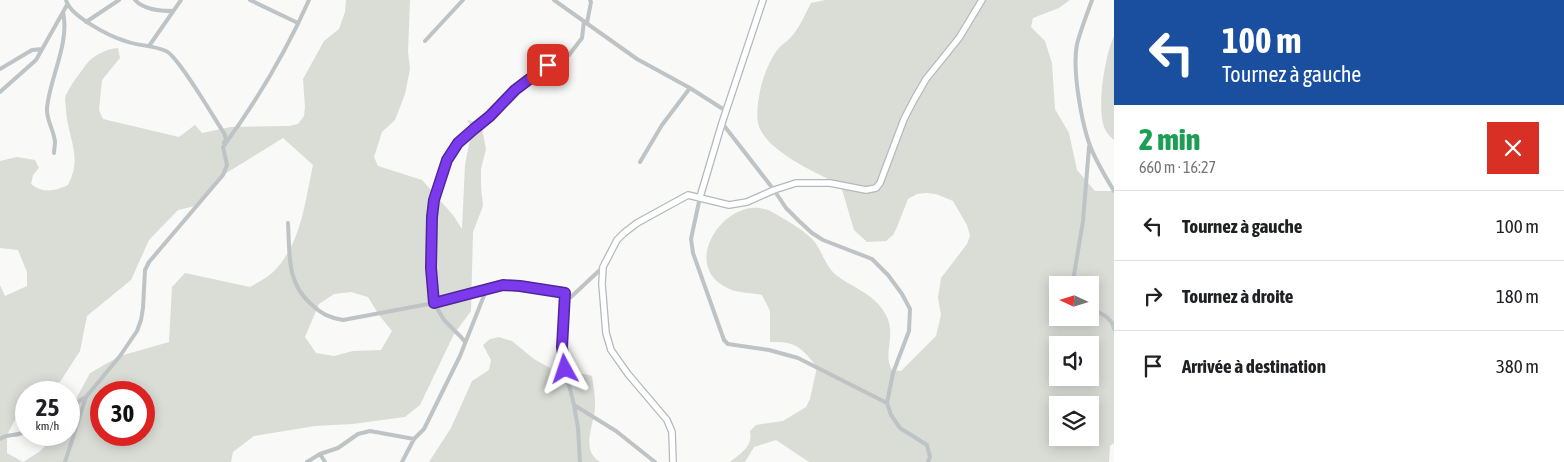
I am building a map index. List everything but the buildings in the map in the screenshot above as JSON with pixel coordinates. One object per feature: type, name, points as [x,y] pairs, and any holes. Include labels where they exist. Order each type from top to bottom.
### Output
[{"type":"street","points":[[66,0],[67,5],[86,22],[124,41],[162,49],[172,54],[224,133],[226,139],[223,147],[227,165],[223,175],[149,262],[146,270],[141,320],[137,331],[120,356],[86,397],[80,401]]},
{"type":"street","points":[[86,22],[119,0]]},
{"type":"street","points":[[135,0],[141,5],[157,10],[173,11]]},
{"type":"street","points":[[149,46],[181,0]]},
{"type":"street","points":[[250,0],[298,23]]},
{"type":"street","points":[[223,147],[238,126],[298,23],[308,0]]},
{"type":"street","points":[[425,41],[464,0]]},
{"type":"street","points":[[554,0],[637,59],[690,88],[726,112]]},
{"type":"street","points":[[465,342],[444,320],[434,303],[431,268],[432,217],[434,200],[447,160],[458,143],[490,116],[515,90],[558,58],[569,55],[582,38],[590,0]]},
{"type":"street","points":[[763,0],[722,123],[700,197],[691,239],[693,253],[724,340],[728,344],[770,350],[798,358],[887,403]]},
{"type":"street","points":[[288,223],[290,258],[296,287],[302,296],[329,318],[352,319],[434,303],[487,288],[515,285],[565,293],[571,298],[603,267],[617,240],[637,223],[688,195],[723,205],[736,205],[796,183],[830,183],[866,190],[876,188],[880,183],[904,119],[915,98],[926,79],[959,38],[982,0]]},
{"type":"street","points":[[1092,0],[1077,45],[1076,60],[1080,100],[1090,145],[1103,174],[1114,192]]},
{"type":"street","points":[[0,92],[36,60],[67,5]]},
{"type":"street","points":[[54,153],[55,142],[47,110],[60,58],[64,29],[63,12]]},
{"type":"street","points":[[0,69],[32,50],[42,49]]},
{"type":"street","points":[[640,162],[662,125],[690,88]]},
{"type":"street","points":[[722,123],[786,208],[812,233],[824,240],[872,259],[888,275],[908,305],[910,314],[908,335],[893,373],[887,403],[894,420],[906,432],[927,445],[930,460]]},
{"type":"street","points":[[1074,276],[1083,221],[1090,145]]},
{"type":"street","points":[[603,267],[604,308],[608,342],[615,357],[670,426],[673,462]]},
{"type":"street","points":[[402,462],[414,439],[424,429],[460,356],[487,288]]},
{"type":"street","points":[[565,293],[562,347],[578,428],[580,462]]},
{"type":"street","points":[[1099,313],[1107,317],[1113,324],[1114,329]]},
{"type":"street","points":[[65,462],[86,397]]},
{"type":"street","points":[[574,406],[616,431],[655,462]]},
{"type":"street","points":[[308,462],[320,454],[338,448],[363,432],[370,431],[414,439]]},
{"type":"street","points":[[0,439],[7,435],[15,435]]},
{"type":"street","points":[[320,454],[325,462]]},
{"type":"shaded area","points":[[346,0],[410,0],[408,52],[410,69],[405,94],[395,120],[382,132],[374,157],[378,166],[422,180],[453,215],[462,229],[465,165],[472,128],[467,120],[476,122],[482,129],[486,149],[481,169],[483,206],[473,232],[471,311],[454,334],[420,405],[405,417],[352,424],[315,426],[254,436],[233,452],[231,462],[23,462],[0,462],[0,285],[5,296],[27,286],[27,272],[18,250],[0,248],[0,161],[17,157],[35,160],[39,168],[33,175],[31,184],[40,189],[54,190],[68,185],[74,166],[74,157],[67,120],[66,95],[93,57],[118,48],[120,58],[102,80],[99,110],[103,119],[179,137],[195,125],[202,133],[231,127],[289,126],[298,124],[304,116],[305,107],[303,79],[324,41],[339,29],[345,12]],"holes":[[[283,138],[313,165],[301,222],[296,236],[290,249],[273,272],[250,287],[185,273],[172,287],[169,342],[120,356],[90,373],[80,392],[80,446],[45,446],[23,462],[7,453],[7,435],[15,420],[15,381],[61,381],[80,351],[87,316],[131,280],[149,240],[178,210],[195,206],[223,175]],[[351,292],[368,297],[392,331],[381,350],[353,351],[334,356],[316,353],[305,337],[319,304],[334,294]]]},
{"type":"shaded area","points":[[825,0],[1070,0],[1059,8],[1033,18],[1031,27],[1045,41],[1052,63],[1055,109],[1069,133],[1077,170],[1095,191],[1114,191],[1114,443],[1110,446],[1109,462],[809,462],[776,440],[754,447],[745,462],[730,462],[748,445],[750,431],[756,425],[783,421],[806,407],[810,399],[817,367],[802,350],[792,344],[770,342],[770,311],[762,295],[732,290],[715,279],[707,265],[707,250],[714,234],[725,221],[739,211],[756,208],[772,212],[809,236],[832,271],[870,297],[886,315],[890,330],[889,364],[892,370],[901,371],[936,336],[941,315],[938,298],[941,278],[967,244],[970,236],[967,225],[953,201],[936,194],[926,193],[917,194],[908,199],[893,235],[886,241],[867,242],[854,230],[841,186],[785,155],[766,138],[758,125],[757,115],[758,100],[763,80],[775,54],[800,25],[811,3]]},
{"type":"shaded area","points":[[1114,36],[1114,140],[1107,132],[1103,123],[1101,98],[1107,56]]},
{"type":"shaded area","points":[[499,337],[512,341],[534,359],[550,368],[551,377],[559,381],[566,376],[575,374],[592,376],[595,404],[589,444],[594,457],[600,462],[429,462],[451,428],[472,381],[489,370],[491,360],[483,345],[490,339]]},
{"type":"route","points":[[548,65],[515,90],[490,116],[458,143],[447,160],[434,200],[430,242],[431,268],[434,303],[503,285],[565,293],[562,347],[565,369]]}]
